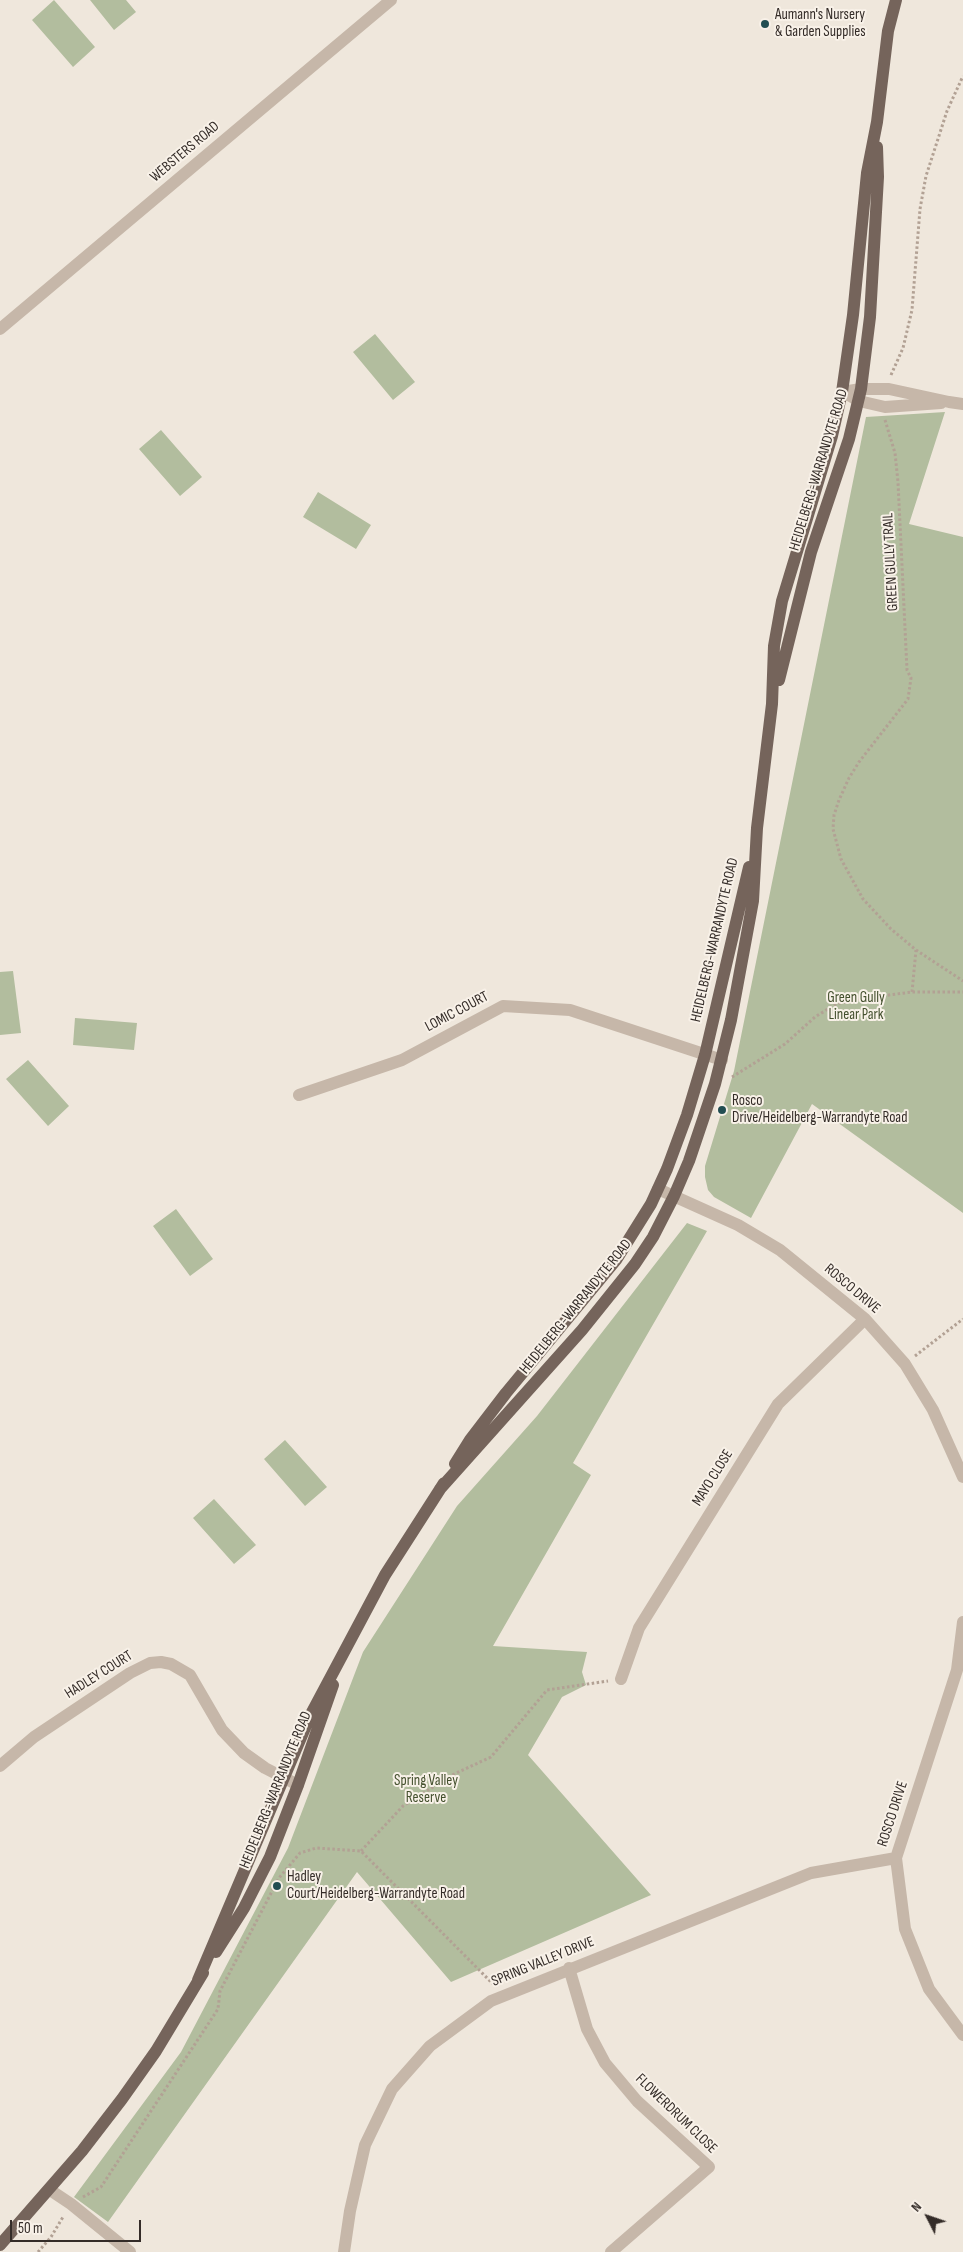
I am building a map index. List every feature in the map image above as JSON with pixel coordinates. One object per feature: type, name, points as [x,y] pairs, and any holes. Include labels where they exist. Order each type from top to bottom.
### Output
[{"type":"main road","name":"HEIDELBERG-WARRANDYTE ROAD","points":[[440,1489],[533,1386],[613,1292],[653,1237],[689,1161],[722,1060],[744,960],[753,902],[757,828],[772,704],[774,646],[782,601],[832,436],[842,392],[854,315],[867,173],[877,122],[888,32],[896,0]]},
{"type":"main road","name":"HEIDELBERG-WARRANDYTE ROAD","points":[[772,704],[812,552],[849,439],[860,395],[869,326],[874,257],[878,177],[877,122]]},
{"type":"main road","name":"HEIDELBERG-WARRANDYTE ROAD","points":[[198,1980],[311,1714],[385,1575],[470,1440],[506,1393],[616,1260],[658,1189],[687,1115],[705,1055],[757,828]]},
{"type":"main road","name":"HEIDELBERG-WARRANDYTE ROAD","points":[[0,2245],[50,2190],[122,2098],[161,2044],[198,1980],[244,1908],[270,1857],[298,1785],[325,1712],[341,1658]]},
{"type":"street","name":"WEBSTERS ROAD","points":[[0,329],[391,0]]},
{"type":"street","points":[[860,395],[889,389],[963,404]]},
{"type":"street","points":[[842,392],[860,395],[885,407],[949,402]]},
{"type":"street","name":"LOMIC COURT","points":[[299,1095],[402,1060],[503,1006],[570,1010],[722,1060]]},
{"type":"street","name":"ROSCO DRIVE","points":[[658,1189],[738,1225],[780,1250],[865,1319],[905,1364],[933,1410],[963,1477]]},
{"type":"street","name":"MAYO CLOSE","points":[[621,1679],[638,1628],[778,1404],[865,1319]]},
{"type":"street","name":"ROSCO DRIVE","points":[[963,1622],[960,1671],[896,1858],[905,1929],[929,1989],[963,2035]]},
{"type":"street","name":"HADLEY COURT","points":[[0,1766],[34,1737],[130,1673],[150,1663],[161,1662],[172,1664],[190,1676],[222,1730],[234,1744],[254,1761],[298,1785]]},
{"type":"street","name":"SPRING VALLEY DRIVE","points":[[344,2252],[350,2211],[365,2145],[392,2089],[430,2046],[491,2001],[569,1968],[811,1873],[896,1858]]},
{"type":"street","name":"FLOWERDRUM CLOSE","points":[[569,1968],[587,2029],[605,2063],[637,2101],[709,2167],[611,2252]]},
{"type":"street","points":[[50,2190],[71,2204],[130,2252]]},
{"type":"path","points":[[889,389],[891,375],[908,332],[912,310],[920,209],[926,176],[947,111],[963,76]]},
{"type":"path","name":"GREEN GULLY TRAIL","points":[[885,407],[883,414],[895,453],[898,482],[908,658],[907,670],[910,678],[908,699],[859,762],[849,778],[836,807],[833,829],[841,859],[863,899],[891,929],[916,950],[963,981]]},
{"type":"path","points":[[912,992],[916,950]]},
{"type":"path","points":[[732,1078],[785,1044],[815,1017],[836,1004],[858,999],[912,992],[963,992]]},
{"type":"path","points":[[905,1364],[963,1319]]},
{"type":"path","points":[[361,1851],[403,1806],[452,1775],[491,1757],[547,1690],[621,1679]]},
{"type":"path","points":[[38,2252],[51,2237],[71,2204],[101,2187],[218,2009],[220,1991],[279,1878],[300,1853],[316,1848],[361,1851],[504,1995]]},
{"type":"green space","points":[[54,0],[95,47],[73,67],[32,20]]},
{"type":"green space","points":[[90,0],[126,0],[136,12],[114,30]]},
{"type":"green space","points":[[375,334],[415,382],[393,400],[353,352]]},
{"type":"green space","name":"Green Gully Linear Park","points":[[945,412],[909,524],[963,537],[963,1213],[812,1104],[751,1218],[714,1197],[708,1190],[705,1166],[734,1071],[866,417]]},
{"type":"green space","points":[[161,430],[202,477],[180,496],[139,449]]},
{"type":"green space","points":[[318,492],[371,525],[356,549],[303,517]]},
{"type":"green space","points":[[13,971],[21,1033],[0,1035],[0,972]]},
{"type":"green space","points":[[75,1018],[137,1023],[134,1050],[73,1045]]},
{"type":"green space","points":[[28,1060],[69,1106],[48,1126],[6,1079]]},
{"type":"green space","points":[[176,1209],[213,1259],[190,1276],[153,1226]]},
{"type":"green space","name":"Spring Valley Reserve","points":[[687,1223],[707,1231],[573,1463],[591,1475],[493,1646],[587,1652],[582,1672],[586,1685],[562,1697],[528,1755],[651,1895],[451,1982],[357,1872],[108,2222],[74,2197],[181,2052],[288,1848],[363,1652],[457,1506],[537,1416]]},
{"type":"green space","points":[[285,1440],[327,1487],[305,1506],[264,1459]]},
{"type":"green space","points":[[214,1499],[256,1545],[234,1564],[193,1518]]},
{"type":"place","name":"Aumann's Nursery & Garden Supplies","points":[[765,24]]},
{"type":"place","name":"Rosco Drive/Heidelberg-Warrandyte Road","points":[[722,1110]]},
{"type":"place","name":"Hadley Court/Heidelberg-Warrandyte Road","points":[[277,1886]]}]
